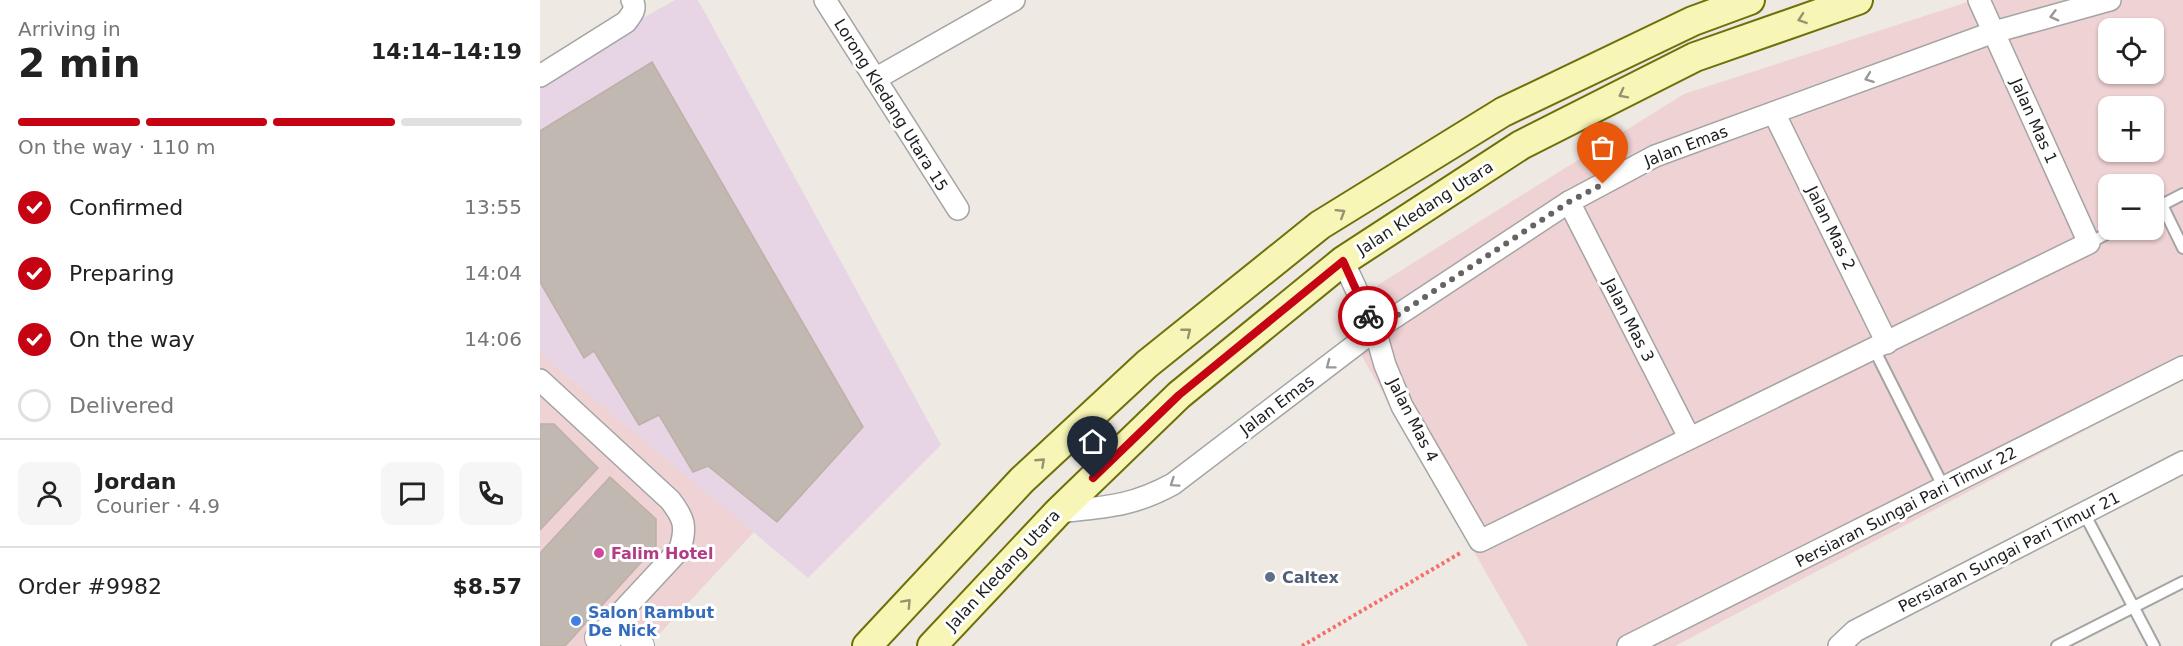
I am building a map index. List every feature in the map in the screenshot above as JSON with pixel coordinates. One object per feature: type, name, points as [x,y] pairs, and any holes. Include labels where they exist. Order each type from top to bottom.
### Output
[{"type":"main road","points":[[867,646],[1022,480],[1148,364],[1320,225],[1503,112],[1693,21],[1750,0]]},
{"type":"main road","name":"Jalan Kledang Utara","points":[[932,646],[1058,512],[1179,395],[1343,261],[1521,145],[1695,57],[1858,0]]},
{"type":"street","points":[[540,76],[626,22],[634,13],[632,0]]},
{"type":"street","name":"Lorong Kledang Utara 15","points":[[825,0],[958,209]]},
{"type":"street","points":[[875,79],[1014,0]]},
{"type":"street","name":"Jalan Mas 1","points":[[1978,0],[2089,243]]},
{"type":"street","name":"Jalan Emas","points":[[1058,512],[1126,504],[1148,498],[1173,484],[1375,330],[1569,202],[1654,156],[1994,32],[2110,0]]},
{"type":"street","name":"Jalan Mas 2","points":[[1774,113],[1880,346]]},
{"type":"street","name":"Jalan Mas 3","points":[[1569,202],[1689,437]]},
{"type":"street","points":[[1480,541],[2089,243]]},
{"type":"street","name":"Jalan Mas 4","points":[[1343,261],[1375,330],[1385,365],[1402,406],[1480,541]]},
{"type":"street","name":"Persiaran Sungai Pari Timur 22","points":[[1628,646],[2183,367]]},
{"type":"street","points":[[540,380],[670,500],[682,516],[685,534],[680,549],[602,638],[641,646]]},
{"type":"street","name":"Persiaran Sungai Pari Timur 21","points":[[1839,646],[1855,631],[2183,462]]},
{"type":"lane","points":[[2164,204],[2183,194]]},
{"type":"lane","points":[[2164,217],[2183,248]]},
{"type":"lane","points":[[2089,243],[2098,238]]},
{"type":"lane","points":[[1880,346],[1944,488]]},
{"type":"lane","points":[[2084,513],[2154,646]]},
{"type":"lane","points":[[2057,646],[2183,582]]},
{"type":"path","points":[[1302,646],[1480,541]]},
{"type":"shaded area","points":[[675,0],[698,0],[941,445],[808,578],[540,353],[540,76]]},
{"type":"shaded area","points":[[1974,0],[2183,0],[2183,379],[1675,646],[1528,646],[1336,311],[1684,94]]},
{"type":"shaded area","points":[[540,353],[754,532],[648,646],[540,646]]},
{"type":"building","points":[[652,62],[863,427],[777,522],[708,466],[693,472],[659,415],[639,425],[594,351],[584,358],[540,282],[540,131]]},
{"type":"building","points":[[540,424],[554,424],[598,468],[540,530]]},
{"type":"building","points":[[610,477],[656,519],[656,546],[565,646],[540,646],[540,553]]},
{"type":"way so far","points":[[1368,316],[1375,330],[1569,202],[1603,184]]},
{"type":"place","name":"Falim Hotel","points":[[599,553]]},
{"type":"place","name":"Caltex","points":[[1270,577]]},
{"type":"place","name":"Salon Rambut De Nick","points":[[576,621]]},
{"type":"route","points":[[1093,478],[1179,395],[1343,261],[1368,316]]}]
